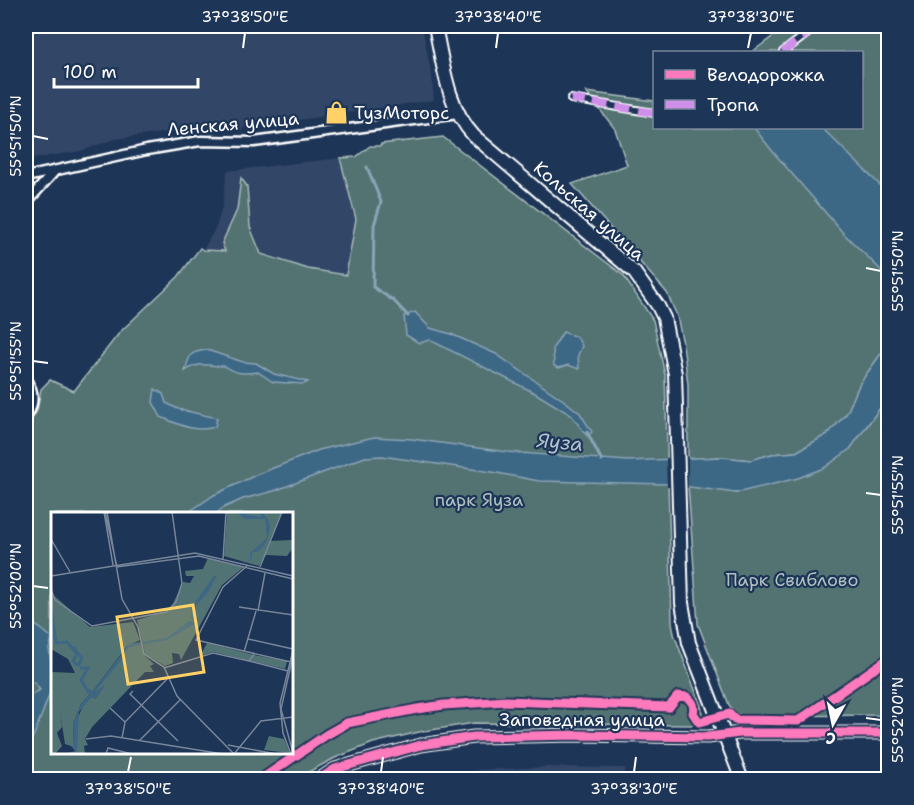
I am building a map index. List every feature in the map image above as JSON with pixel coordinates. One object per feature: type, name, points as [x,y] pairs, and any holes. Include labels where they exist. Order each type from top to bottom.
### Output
[{"type":"main road","name":"Кольская улица","points":[[435,26],[447,78],[458,114],[464,125],[634,272],[664,318],[675,374],[678,504],[682,603],[685,623],[689,643],[742,780]]},
{"type":"street","points":[[784,51],[817,26]]},
{"type":"street","points":[[571,99],[653,112]]},
{"type":"street","name":"Ленская улица","points":[[26,177],[147,150],[200,141],[254,142],[458,114]]},
{"type":"street","points":[[26,203],[53,172]]},
{"type":"street","points":[[26,380],[32,389],[33,398],[27,416]]},
{"type":"street","name":"Заповедная улица","points":[[318,780],[335,769],[421,745],[474,737],[577,735],[708,737],[740,734],[888,733]]},
{"type":"shaded area","points":[[26,26],[422,26],[434,100],[243,128],[242,131],[210,127],[115,139],[81,151],[26,160]]},
{"type":"shaded area","points":[[755,129],[823,129],[888,193],[888,277],[844,234]]},
{"type":"shaded area","points":[[340,158],[356,219],[346,275],[308,269],[258,253],[203,250],[216,227],[222,208],[227,171]]},
{"type":"shaded area","points":[[415,312],[430,328],[451,334],[496,354],[580,413],[592,432],[587,436],[571,415],[535,393],[430,340],[419,343],[406,335],[404,316]]},
{"type":"shaded area","points":[[563,332],[577,337],[582,346],[578,355],[579,369],[568,365],[559,368],[554,366],[553,348]]},
{"type":"shaded area","points":[[888,344],[888,397],[850,449],[824,468],[798,478],[736,493],[667,484],[539,481],[382,456],[365,457],[274,491],[243,499],[218,512],[189,512],[214,495],[258,474],[319,450],[374,437],[412,439],[507,452],[628,461],[721,457],[751,460],[772,454],[796,452],[828,434],[847,413],[860,383]]},
{"type":"shaded area","points":[[207,350],[243,362],[256,363],[274,374],[308,382],[304,384],[273,382],[258,372],[240,373],[224,366],[200,365],[185,371],[193,353]]},
{"type":"shaded area","points":[[155,389],[163,394],[166,403],[178,409],[217,418],[215,427],[194,429],[161,417],[153,402]]},
{"type":"shaded area","points":[[26,619],[51,637],[49,649],[51,691],[26,751],[26,698],[40,690],[34,682],[26,686]]},
{"type":"shaded area","points":[[548,767],[625,768],[625,779],[444,779],[478,770]]},
{"type":"green space","points":[[787,26],[888,26],[888,344],[860,383],[847,413],[828,434],[796,452],[772,454],[751,460],[721,457],[688,459],[688,385],[677,316],[667,293],[572,184],[627,165],[615,129],[586,92],[653,101],[653,129],[863,129],[863,51],[753,51]]},
{"type":"green space","name":"парк Яуза","points":[[443,137],[623,275],[653,320],[665,375],[672,622],[674,634],[701,706],[700,721],[692,725],[474,723],[419,732],[373,743],[335,758],[295,779],[26,779],[26,427],[37,411],[41,389],[50,380],[74,391],[120,332],[178,277],[200,248],[225,251],[222,243],[237,210],[241,178],[247,186],[250,227],[261,254],[308,269],[346,275],[356,219],[340,158],[356,157],[370,146],[381,146],[381,144]]},
{"type":"green space","name":"Парк Свиблово","points":[[888,397],[888,715],[745,716],[735,713],[729,705],[698,624],[688,485],[736,493],[850,449]]},
{"type":"pier","points":[[688,456],[688,488],[667,487],[666,458]]},
{"type":"waterway","points":[[367,167],[381,202],[374,225],[373,287],[394,301],[408,316]]},
{"type":"waterway","name":"Яуза","points":[[587,432],[602,461]]},
{"type":"marked path","points":[[784,51],[817,26]]},
{"type":"marked path","points":[[571,99],[653,113]]},
{"type":"cycle path","points":[[669,707],[678,696],[687,697],[691,701],[694,706],[693,713],[699,722],[729,714],[735,720],[798,721],[888,659]]},
{"type":"cycle path","points":[[260,780],[347,723],[417,709],[506,701],[669,707]]},
{"type":"cycle path","points":[[318,780],[335,769],[421,745],[474,737],[577,735],[708,737],[740,733],[888,733]]},
{"type":"place","name":"ТузМоторс","points":[[336,113]]}]
